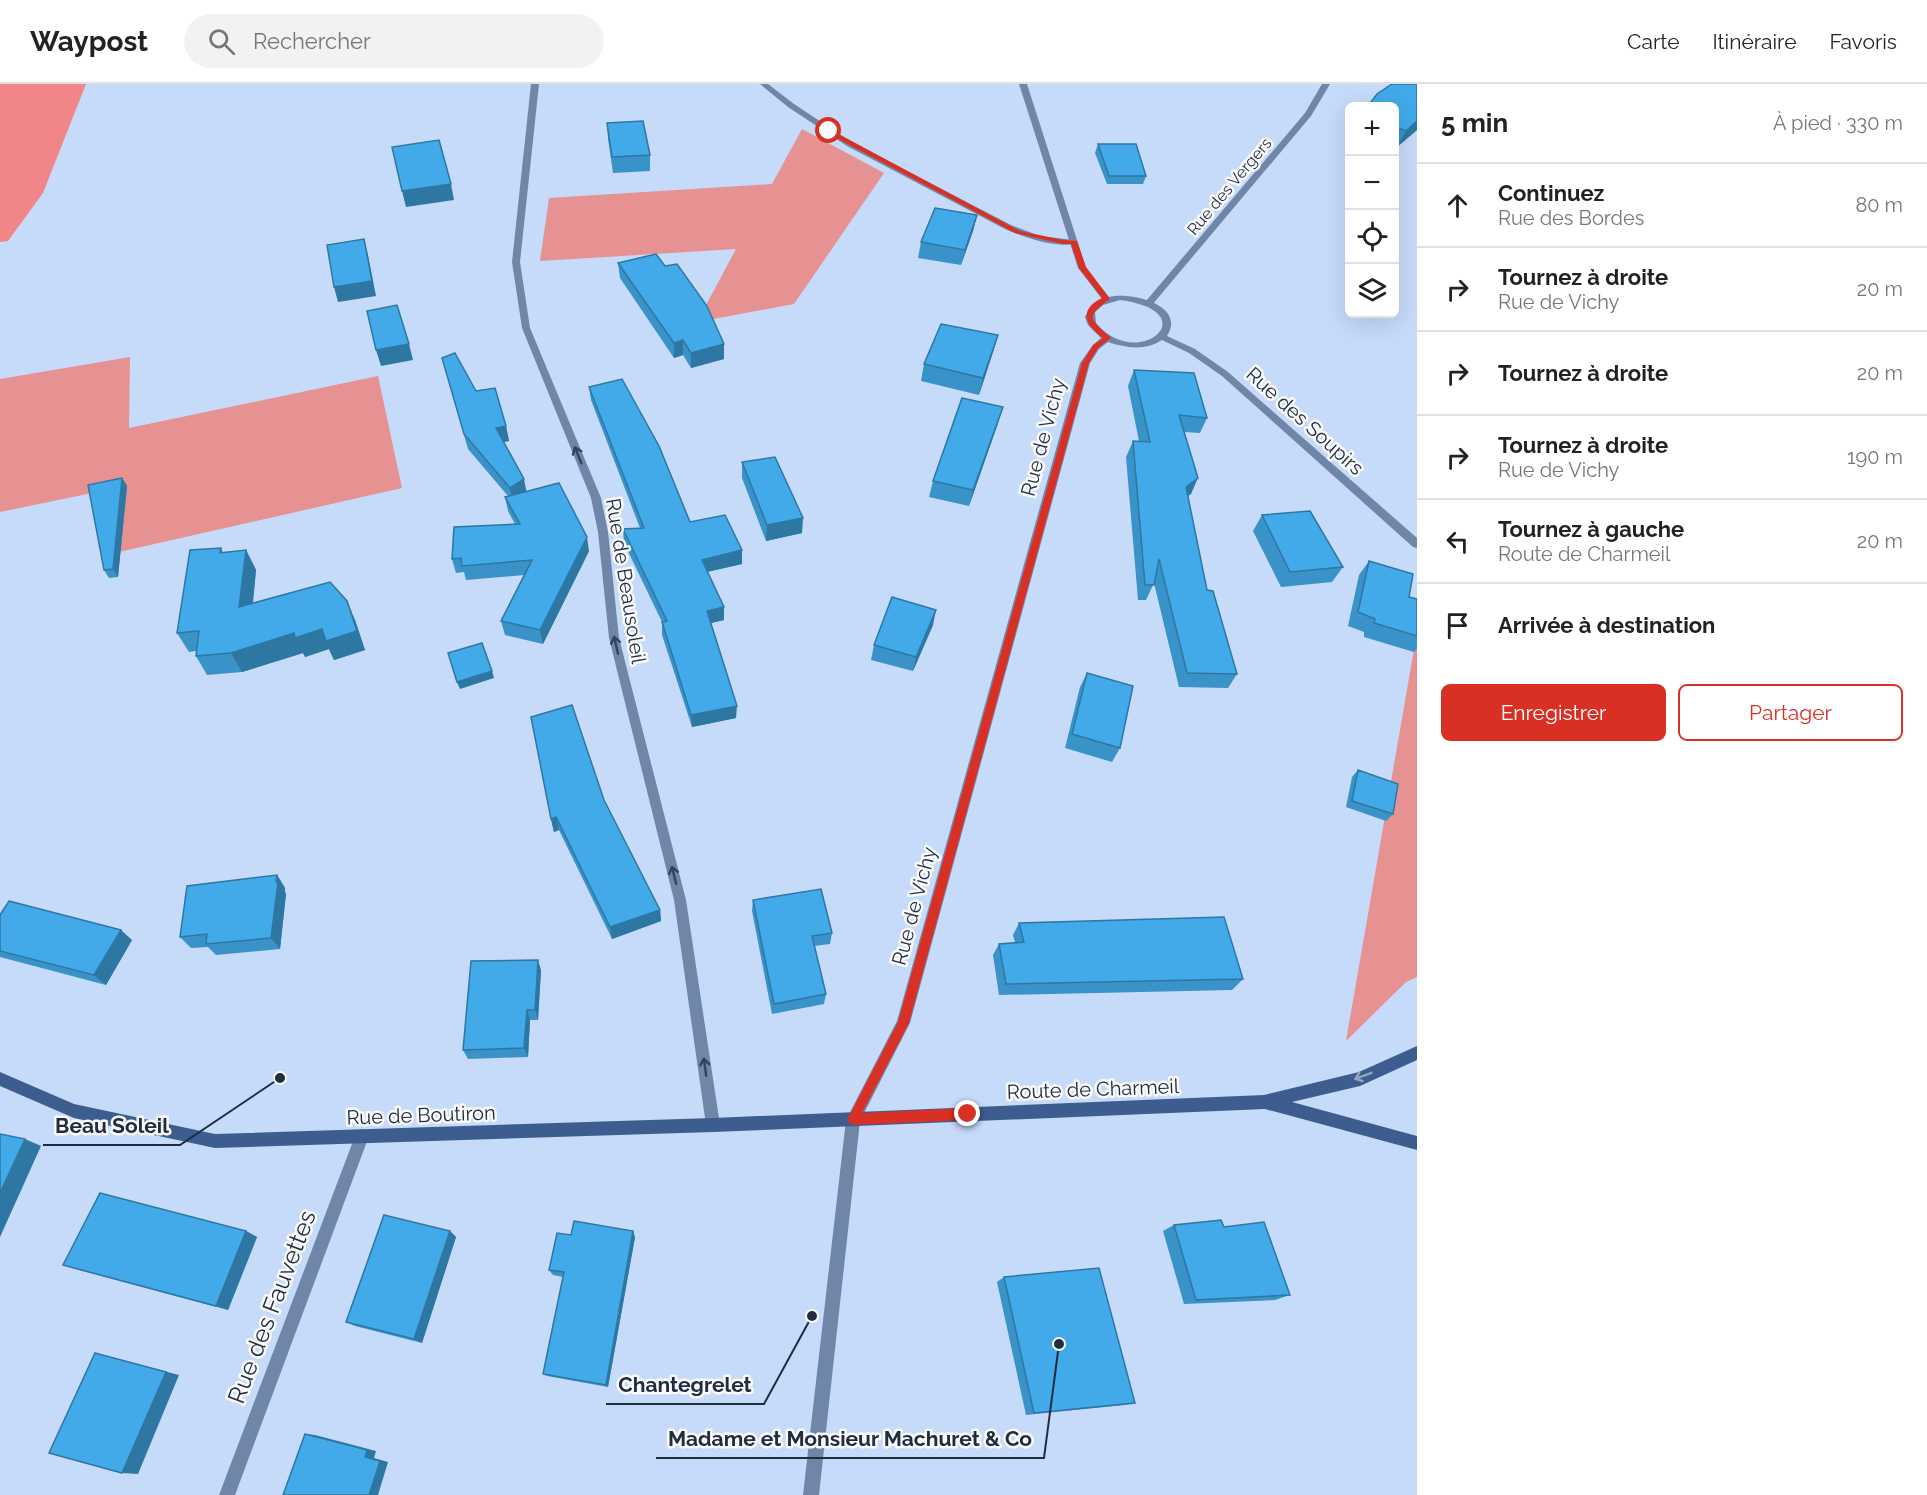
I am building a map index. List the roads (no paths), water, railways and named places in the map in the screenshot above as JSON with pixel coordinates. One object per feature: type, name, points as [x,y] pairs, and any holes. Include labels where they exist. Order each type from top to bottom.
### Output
[{"type":"main road","name":"Route de Charmeil","points":[[853,1120],[1264,1102],[1360,1078],[1417,1053]]},
{"type":"main road","name":"Rue de Boutiron","points":[[0,1079],[74,1111],[214,1141],[853,1120]]},
{"type":"main road","name":"Route de Charmeil","points":[[1264,1102],[1417,1143]]},
{"type":"street","name":"Rue de Beausoleil","points":[[535,84],[516,262],[526,328],[596,498],[603,532],[614,638],[680,900],[713,1125]]},
{"type":"street","points":[[764,84],[800,113],[829,131],[1008,227],[1018,232],[1063,242],[1074,242]]},
{"type":"street","points":[[1023,84],[1082,268],[1106,299]]},
{"type":"street","name":"Rue des Vergers","points":[[1149,303],[1308,114],[1326,84]]},
{"type":"street","points":[[1120,297],[1149,303],[1160,311],[1166,320],[1167,329],[1162,337],[1152,343],[1137,345],[1107,338],[1096,330],[1090,321],[1090,312],[1096,304],[1106,299],[1120,297]]},
{"type":"street","name":"Rue des Soupirs","points":[[1162,337],[1192,351],[1225,374],[1417,544]]},
{"type":"street","name":"Rue de Vichy","points":[[811,1495],[853,1120],[903,1023],[1085,363],[1096,347],[1107,338]]},
{"type":"street","name":"Rue des Fauvettes","points":[[227,1495],[362,1136]]},
{"type":"place","name":"Beau Soleil","points":[[280,1078]]},
{"type":"place","name":"Chantegrelet","points":[[812,1316]]},
{"type":"place","name":"Madame et Monsieur Machuret & Co","points":[[1059,1344]]}]
